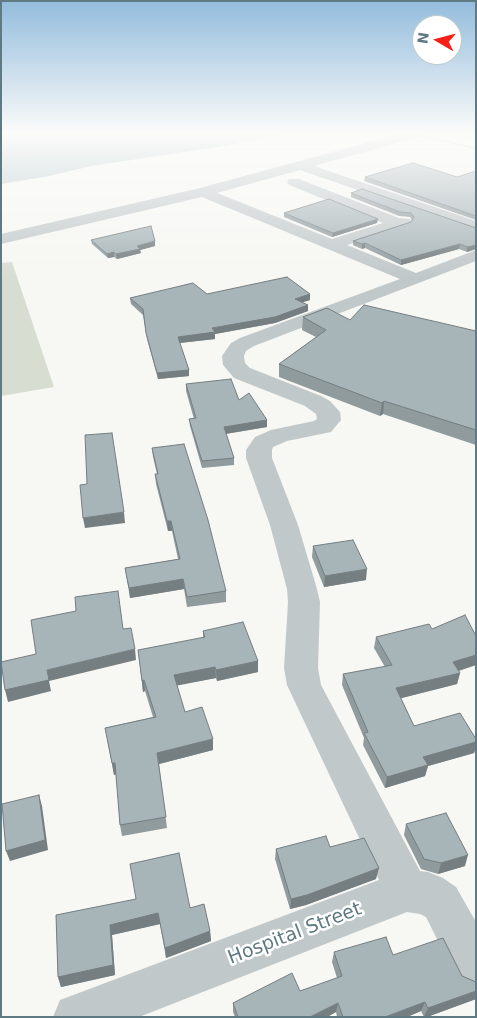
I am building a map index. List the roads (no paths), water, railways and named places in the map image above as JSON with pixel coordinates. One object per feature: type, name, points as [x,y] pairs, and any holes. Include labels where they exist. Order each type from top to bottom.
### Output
[{"type":"street","points":[[1,239],[241,182]]},
{"type":"street","points":[[292,182],[399,224]]},
{"type":"street","points":[[347,182],[476,226]]},
{"type":"street","points":[[389,182],[406,187]]},
{"type":"street","points":[[203,192],[416,279]]},
{"type":"street","points":[[332,244],[437,213]]},
{"type":"street","points":[[476,255],[247,342],[238,347],[233,356],[234,365],[242,374],[313,401],[328,412],[329,420],[322,427],[280,435],[264,442],[259,450],[260,458],[284,525],[302,589],[304,602],[301,668],[304,685],[408,891],[428,893],[441,902],[476,969]]},
{"type":"street","name":"Hospital Street","points":[[77,1017],[408,891]]}]
